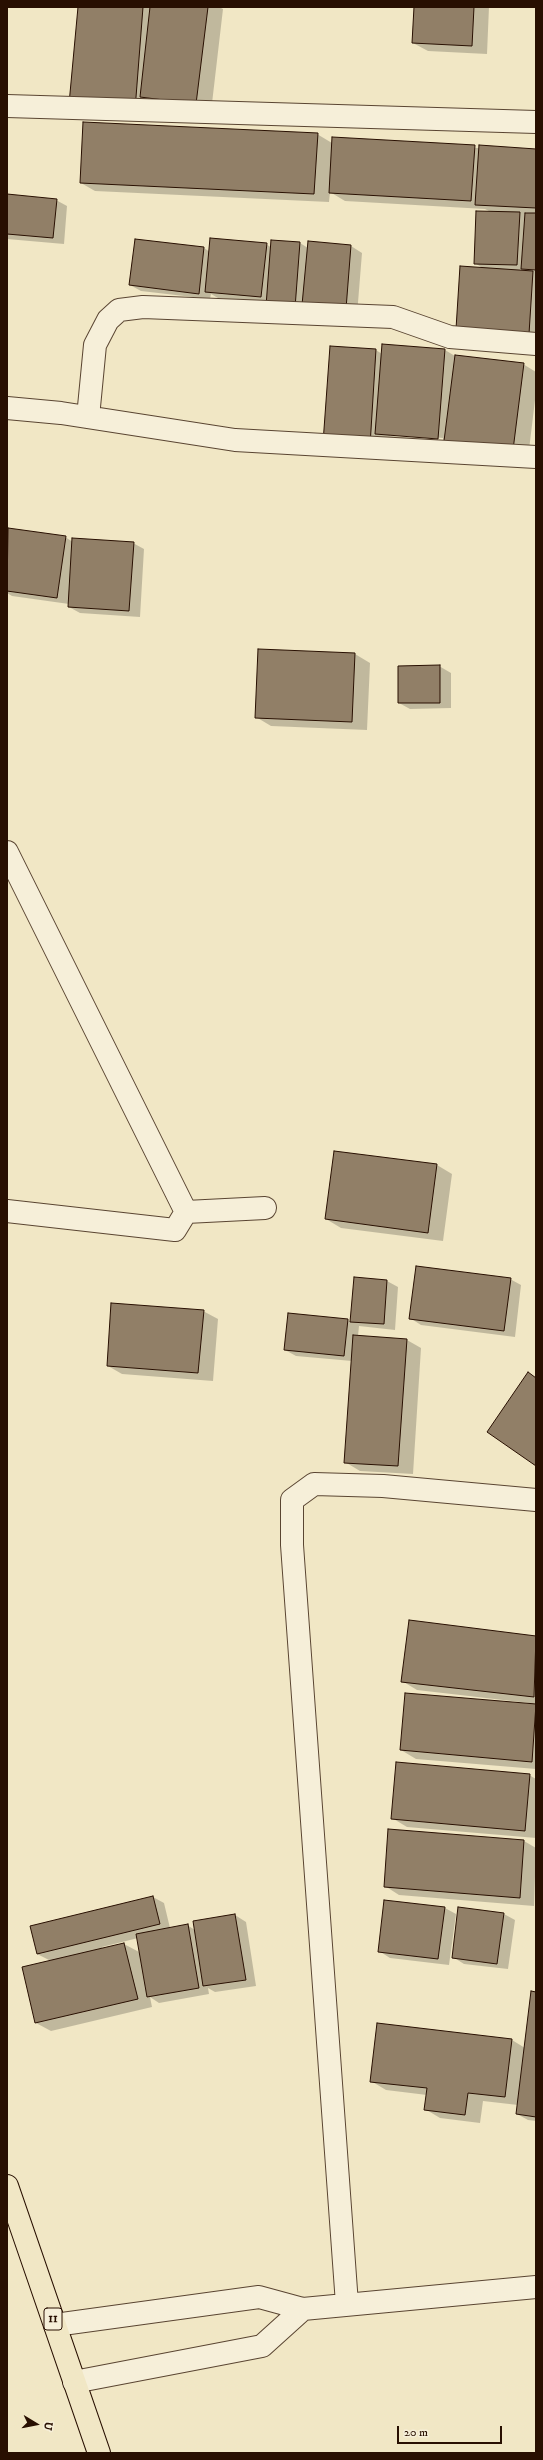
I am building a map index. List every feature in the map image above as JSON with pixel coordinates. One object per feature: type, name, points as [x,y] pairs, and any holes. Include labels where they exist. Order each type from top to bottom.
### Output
[{"type":"highway","name":"11","points":[[7,2186],[99,2453]]},
{"type":"street","points":[[7,106],[536,122]]},
{"type":"street","points":[[88,417],[95,345],[108,320],[119,310],[143,308],[393,317],[450,337],[536,344]]},
{"type":"street","points":[[7,408],[88,417],[236,440],[536,456]]},
{"type":"street","points":[[7,852],[186,1212]]},
{"type":"street","points":[[186,1212],[265,1208]]},
{"type":"street","points":[[7,1211],[175,1230],[186,1212]]},
{"type":"street","points":[[347,2304],[292,1545],[292,1500],[314,1484],[382,1486],[536,1500]]},
{"type":"street","points":[[55,2325],[258,2297],[303,2309],[536,2287]]},
{"type":"street","points":[[74,2382],[262,2346],[303,2309]]},
{"type":"building","points":[[78,7],[143,7],[135,110],[69,104]]},
{"type":"building","points":[[150,7],[208,7],[196,104],[140,97]]},
{"type":"building","points":[[414,7],[474,7],[472,46],[412,43]]},
{"type":"building","points":[[83,122],[318,133],[314,194],[80,183]]},
{"type":"building","points":[[332,137],[475,145],[471,201],[329,193]]},
{"type":"building","points":[[479,145],[536,149],[536,208],[475,205]]},
{"type":"building","points":[[7,194],[57,199],[53,238],[7,234]]},
{"type":"building","points":[[476,211],[520,212],[517,265],[474,264]]},
{"type":"building","points":[[525,213],[536,213],[536,270],[521,269]]},
{"type":"building","points":[[210,238],[267,243],[261,297],[205,292]]},
{"type":"building","points":[[135,239],[204,247],[199,294],[129,285]]},
{"type":"building","points":[[271,240],[300,242],[295,308],[266,306]]},
{"type":"building","points":[[308,241],[351,245],[346,309],[302,305]]},
{"type":"building","points":[[460,266],[533,271],[529,334],[456,329]]},
{"type":"building","points":[[382,344],[445,349],[438,439],[375,434]]},
{"type":"building","points":[[330,346],[376,349],[370,446],[323,443]]},
{"type":"building","points":[[455,355],[524,363],[513,450],[444,441]]},
{"type":"building","points":[[8,528],[66,536],[57,598],[7,591]]},
{"type":"building","points":[[72,538],[134,542],[129,611],[68,607]]},
{"type":"building","points":[[258,649],[355,653],[352,722],[255,718]]},
{"type":"building","points":[[440,665],[440,703],[398,703],[398,666]]},
{"type":"building","points":[[334,1151],[437,1164],[428,1233],[325,1219]]},
{"type":"building","points":[[416,1266],[511,1278],[504,1331],[409,1319]]},
{"type":"building","points":[[354,1277],[387,1280],[384,1324],[350,1322]]},
{"type":"building","points":[[111,1303],[204,1310],[198,1373],[107,1366]]},
{"type":"building","points":[[288,1313],[348,1319],[344,1356],[284,1350]]},
{"type":"building","points":[[353,1335],[407,1339],[398,1466],[344,1463]]},
{"type":"building","points":[[528,1372],[536,1378],[536,1466],[487,1432]]},
{"type":"building","points":[[409,1620],[536,1636],[534,1697],[401,1682]]},
{"type":"building","points":[[405,1693],[536,1704],[532,1762],[400,1750]]},
{"type":"building","points":[[396,1762],[530,1774],[525,1831],[391,1819]]},
{"type":"building","points":[[388,1829],[524,1840],[520,1898],[384,1887]]},
{"type":"building","points":[[153,1896],[160,1924],[37,1954],[30,1926]]},
{"type":"building","points":[[384,1900],[445,1907],[438,1959],[378,1952]]},
{"type":"building","points":[[458,1907],[504,1913],[497,1964],[452,1958]]},
{"type":"building","points":[[235,1914],[246,1980],[203,1986],[193,1921]]},
{"type":"building","points":[[188,1924],[199,1988],[147,1997],[136,1934]]},
{"type":"building","points":[[124,1943],[138,1999],[35,2023],[22,1967]]},
{"type":"building","points":[[531,1991],[536,1992],[536,2117],[516,2114]]},
{"type":"building","points":[[377,2023],[512,2039],[505,2097],[468,2093],[465,2115],[424,2110],[427,2088],[370,2082]]}]
